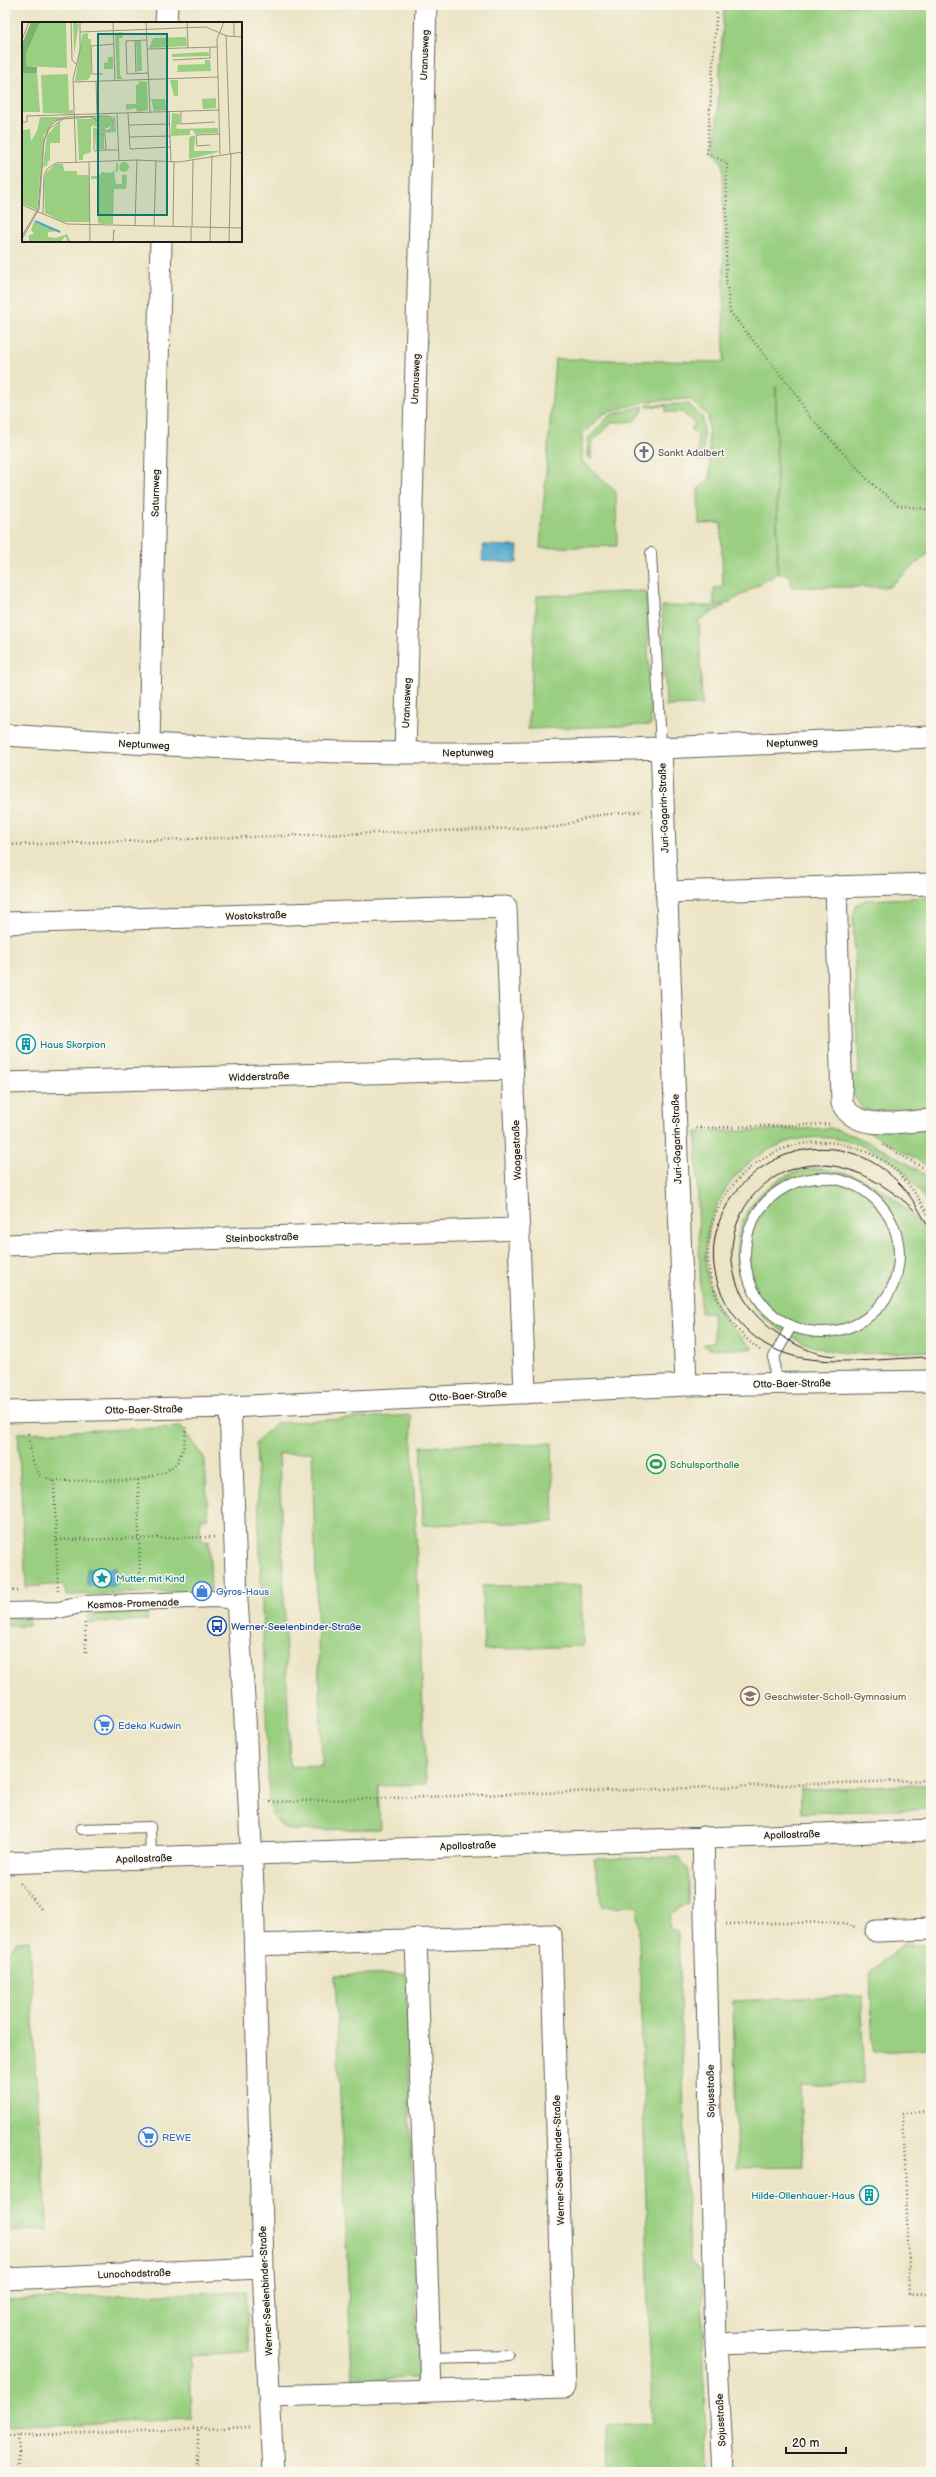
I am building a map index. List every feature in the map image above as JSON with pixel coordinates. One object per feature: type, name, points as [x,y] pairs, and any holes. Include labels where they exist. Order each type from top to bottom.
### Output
[{"type":"street","points":[[166,22],[167,5]]},
{"type":"street","name":"Uranusweg","points":[[405,753],[426,5]]},
{"type":"street","name":"Saturnweg","points":[[149,744],[161,242]]},
{"type":"street","name":"Neptunweg","points":[[5,735],[149,744],[405,753],[661,747],[931,736]]},
{"type":"street","name":"Juri-Gagarin-Straße","points":[[661,747],[686,1385]]},
{"type":"street","points":[[666,892],[931,884]]},
{"type":"street","points":[[836,886],[842,1103],[847,1112],[864,1121],[931,1120]]},
{"type":"street","name":"Wostokstraße","points":[[5,923],[506,907]]},
{"type":"street","name":"Waagestraße","points":[[506,907],[525,1393]]},
{"type":"street","name":"Widderstraße","points":[[5,1083],[513,1069]]},
{"type":"street","name":"Steinbockstraße","points":[[5,1245],[519,1229]]},
{"type":"street","name":"Otto-Baer-Straße","points":[[15,1412],[230,1406],[686,1385],[931,1381]]},
{"type":"street","name":"Werner-Seelenbinder-Straße","points":[[230,1406],[237,1601],[244,1698],[255,1945],[263,2268],[273,2472]]},
{"type":"street","name":"Kosmos-Promenade","points":[[5,1611],[59,1610],[84,1604],[237,1601]]},
{"type":"street","name":"Apollostraße","points":[[5,1863],[251,1853],[931,1830]]},
{"type":"street","name":"Sojusstraße","points":[[704,1837],[716,2344],[723,2472]]},
{"type":"street","points":[[876,1931],[931,1929]]},
{"type":"street","name":"Werner-Seelenbinder-Straße","points":[[255,1945],[551,1935],[552,1943],[565,2386],[270,2396]]},
{"type":"street","points":[[416,1939],[431,2390]]},
{"type":"street","name":"Lunochodstraße","points":[[5,2279],[263,2268]]},
{"type":"street","points":[[716,2344],[931,2337]]},
{"type":"lane","points":[[651,553],[661,747]]},
{"type":"lane","points":[[822,1178],[851,1183],[876,1199],[894,1224],[899,1258],[894,1281],[880,1306],[869,1317],[856,1325],[824,1333],[808,1332],[791,1326],[764,1307],[749,1281],[744,1252],[750,1224],[767,1200],[794,1183],[822,1178]]},
{"type":"lane","points":[[775,1383],[774,1357],[791,1326]]},
{"type":"lane","points":[[82,1829],[150,1827],[151,1857]]},
{"type":"lane","points":[[430,2358],[509,2356]]},
{"type":"path","points":[[717,5],[707,152],[727,163],[726,277],[730,312],[796,394],[808,415],[871,483],[898,505],[931,510]]},
{"type":"path","points":[[5,845],[557,827],[598,815],[664,809]]},
{"type":"path","points":[[690,1128],[815,1124],[837,1125]]},
{"type":"path","points":[[774,1357],[751,1343],[733,1324],[718,1299],[710,1271],[709,1244],[713,1224],[725,1196],[743,1174],[767,1156],[793,1145],[821,1142],[853,1147],[868,1152],[890,1166],[915,1192],[931,1219]]},
{"type":"path","points":[[880,1143],[931,1172]]},
{"type":"path","points":[[15,1412],[39,1475],[54,1481],[138,1480],[165,1472],[177,1463],[184,1446],[186,1423]]},
{"type":"path","points":[[138,1480],[141,1602]]},
{"type":"path","points":[[54,1481],[59,1610]]},
{"type":"path","points":[[57,1540],[235,1536]]},
{"type":"path","points":[[84,1604],[86,1653]]},
{"type":"path","points":[[264,1802],[931,1780]]},
{"type":"path","points":[[18,1880],[41,1909]]},
{"type":"path","points":[[706,1925],[834,1922],[876,1931]]},
{"type":"path","points":[[931,2111],[903,2112],[910,2294],[931,2293]]},
{"type":"path","points":[[5,2436],[271,2427]]},
{"type":"path","points":[[198,2429],[198,2472]]},
{"type":"path","points":[[18,2436],[20,2472]]},
{"type":"green space","points":[[724,5],[931,5],[931,551],[889,587],[791,587],[789,575],[778,574],[776,386],[777,574],[726,604],[714,604],[714,588],[723,587],[721,523],[699,524],[698,489],[710,478],[708,416],[690,399],[647,401],[603,414],[582,435],[582,461],[616,492],[617,546],[540,548],[555,359],[724,362],[723,164],[715,153]]},
{"type":"green space","points":[[689,404],[703,418],[704,461],[698,461],[698,436],[691,430],[695,424],[682,412],[666,412],[666,406],[647,407],[647,405]]},
{"type":"green space","points":[[643,406],[643,411],[634,421],[611,423],[591,444],[591,459],[588,457],[588,439],[610,415]]},
{"type":"green space","points":[[646,591],[651,725],[528,729],[537,596]]},
{"type":"green space","points":[[662,606],[724,606],[699,620],[702,705],[666,706]]},
{"type":"green space","points":[[931,897],[931,1114],[902,1116],[877,1115],[867,1111],[859,1104],[853,1093],[850,1076],[859,1074],[853,915],[857,904],[867,900]]},
{"type":"green space","points":[[931,1125],[931,1168],[861,1127]]},
{"type":"green space","points":[[830,1128],[870,1143],[931,1178],[931,1210],[917,1188],[899,1167],[865,1147],[820,1138],[780,1145],[746,1166],[722,1196],[708,1233],[707,1273],[721,1312],[752,1347],[752,1349],[709,1349],[703,1344],[714,1343],[713,1313],[701,1313],[696,1132]]},
{"type":"green space","points":[[815,1169],[832,1170],[850,1175],[866,1181],[882,1190],[909,1213],[921,1226],[931,1241],[931,1351],[870,1354],[839,1352],[825,1349],[810,1345],[787,1334],[773,1325],[755,1308],[745,1292],[739,1275],[737,1258],[738,1240],[742,1224],[750,1208],[761,1194],[775,1182],[789,1175]]},
{"type":"green space","points":[[411,1415],[426,1784],[378,1786],[380,1829],[289,1830],[280,1825],[274,1817],[271,1808],[269,1798],[256,1443],[275,1423]],"holes":[[[312,1452],[322,1765],[290,1767],[279,1454]]]},
{"type":"green space","points":[[181,1427],[205,1459],[208,1518],[200,1519],[201,1541],[209,1540],[211,1591],[66,1595],[63,1584],[26,1587],[18,1433]]},
{"type":"green space","points":[[552,1443],[554,1522],[423,1525],[421,1446]]},
{"type":"green space","points":[[581,1585],[583,1646],[484,1650],[482,1586]]},
{"type":"green space","points":[[147,1612],[148,1620],[89,1623],[89,1615]]},
{"type":"green space","points":[[5,1618],[29,1618],[29,1626],[5,1626]]},
{"type":"green space","points":[[931,1784],[931,1809],[801,1813],[800,1790]]},
{"type":"green space","points":[[679,1857],[688,1869],[688,1903],[670,1915],[669,1928],[678,1932],[689,2260],[702,2273],[706,2472],[607,2472],[606,2426],[652,2424],[638,1906],[603,1907],[594,1859]]},
{"type":"green space","points":[[30,1940],[35,2066],[48,2230],[7,2231],[5,1957],[17,1941]]},
{"type":"green space","points":[[902,1945],[931,1945],[931,2049],[873,2052],[870,1972]]},
{"type":"green space","points":[[406,1974],[418,2378],[352,2380],[335,1976]]},
{"type":"green space","points":[[862,1995],[863,2083],[800,2086],[803,2167],[737,2168],[733,2001]]},
{"type":"green space","points":[[246,2291],[249,2353],[190,2356],[192,2419],[5,2427],[5,2300]]},
{"type":"water","points":[[483,545],[518,546],[517,563],[482,561]]},
{"type":"water","points":[[116,1568],[116,1586],[87,1586],[87,1569]]},
{"type":"tram line","points":[[931,1231],[920,1211],[897,1181],[860,1156],[821,1148],[784,1156],[752,1175],[728,1203],[715,1238],[716,1276],[734,1315],[751,1334],[771,1348],[802,1358],[819,1360],[858,1361],[931,1357]]},
{"type":"tram line","points":[[835,1356],[810,1351],[788,1340],[774,1331],[746,1302],[733,1269],[734,1237],[745,1207],[767,1183],[796,1168],[831,1166],[871,1179],[883,1186],[915,1211]]},
{"type":"place","name":"Sankt Adalbert","points":[[644,452]]},
{"type":"place","name":"Haus Skorpion","points":[[26,1044]]},
{"type":"place","name":"Schulsporthalle","points":[[656,1464]]},
{"type":"place","name":"Mutter mit Kind","points":[[102,1578]]},
{"type":"place","name":"Gyros-Haus","points":[[202,1591]]},
{"type":"place","name":"Werner-Seelenbinder-Straße","points":[[217,1626]]},
{"type":"place","name":"Geschwister-Scholl-Gymnasium","points":[[750,1696]]},
{"type":"place","name":"Edeka Kudwin","points":[[104,1725]]},
{"type":"place","name":"REWE","points":[[148,2137]]},
{"type":"place","name":"Hilde-Ollenhauer-Haus","points":[[869,2195]]}]
